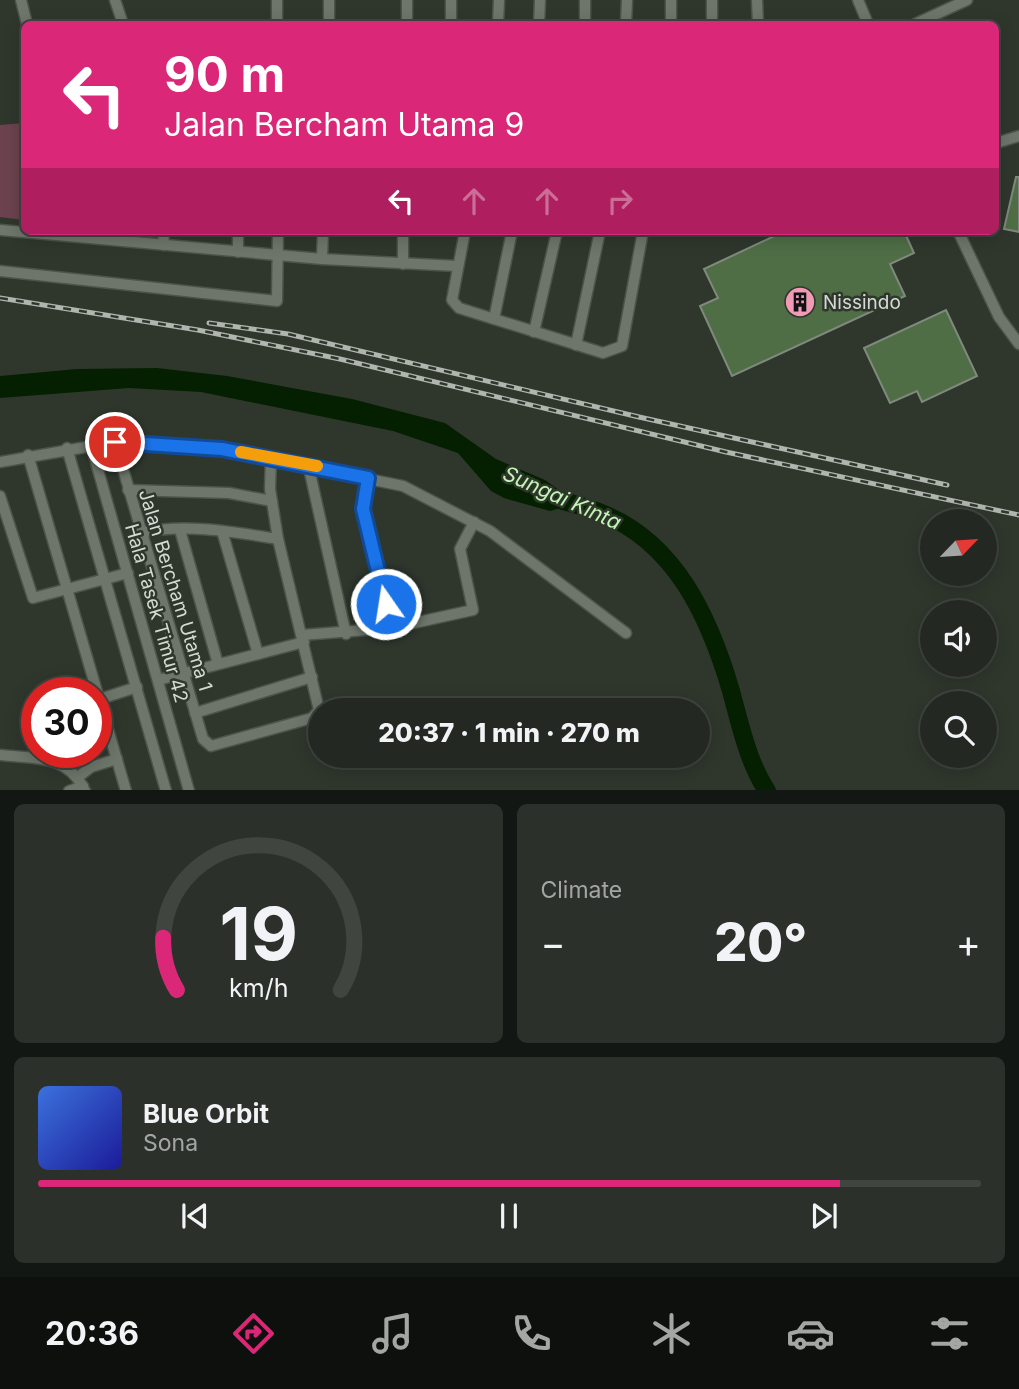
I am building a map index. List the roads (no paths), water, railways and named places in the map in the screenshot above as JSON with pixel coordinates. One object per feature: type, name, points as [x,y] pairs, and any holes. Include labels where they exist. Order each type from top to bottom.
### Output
[{"type":"street","points":[[21,0],[26,21]]},
{"type":"street","points":[[116,0],[121,21]]},
{"type":"street","points":[[277,0],[277,21]]},
{"type":"street","points":[[328,21],[329,0]]},
{"type":"street","points":[[407,0],[407,21]]},
{"type":"street","points":[[451,0],[451,21]]},
{"type":"street","points":[[498,21],[499,0]]},
{"type":"street","points":[[540,0],[540,21]]},
{"type":"street","points":[[585,0],[585,21]]},
{"type":"street","points":[[626,21],[627,0]]},
{"type":"street","points":[[671,0],[671,21]]},
{"type":"street","points":[[712,0],[712,21]]},
{"type":"street","points":[[757,0],[758,21]]},
{"type":"street","points":[[858,0],[867,21]]},
{"type":"street","points":[[922,21],[967,0]]},
{"type":"street","points":[[999,142],[1019,136]]},
{"type":"street","points":[[0,230],[21,231]]},
{"type":"street","points":[[100,235],[164,245],[279,256],[457,266]]},
{"type":"street","points":[[163,235],[164,245]]},
{"type":"street","points":[[238,235],[238,252]]},
{"type":"street","points":[[0,271],[277,301],[278,235]]},
{"type":"street","points":[[322,259],[323,235]]},
{"type":"street","points":[[403,235],[403,264]]},
{"type":"street","points":[[464,235],[452,300],[459,308],[603,354],[622,346],[642,235]]},
{"type":"street","points":[[494,319],[511,235]]},
{"type":"street","points":[[534,331],[556,235]]},
{"type":"street","points":[[576,345],[599,235]]},
{"type":"street","points":[[960,235],[999,317],[1019,344]]},
{"type":"street","points":[[0,462],[67,448],[115,442],[222,449],[308,464],[403,486],[474,522],[626,633]]},
{"type":"street","name":"Jalan Bercham Utama 1","points":[[115,442],[195,713],[208,745],[215,746],[312,719],[318,713],[312,677]]},
{"type":"street","name":"Hala Tasek Timur 42","points":[[91,445],[189,790]]},
{"type":"street","points":[[67,448],[166,790]]},
{"type":"street","points":[[29,455],[94,677]]},
{"type":"street","points":[[195,713],[312,677],[278,539],[272,501],[271,457]]},
{"type":"street","points":[[308,464],[346,634]]},
{"type":"street","points":[[368,478],[363,509],[391,628]]},
{"type":"street","points":[[128,490],[229,493],[272,501]]},
{"type":"street","points":[[0,496],[30,597],[38,599],[128,573]]},
{"type":"street","points":[[158,680],[258,654],[303,638],[391,628],[473,610],[460,549],[474,522]]},
{"type":"street","points":[[140,533],[159,529],[222,531],[278,539]]},
{"type":"street","points":[[180,530],[218,664]]},
{"type":"street","points":[[222,531],[258,654]]},
{"type":"street","points":[[112,695],[138,687]]},
{"type":"street","points":[[112,741],[126,790]]},
{"type":"street","points":[[0,755],[65,764],[82,784]]},
{"type":"street","points":[[69,790],[82,784],[91,767],[117,759]]},
{"type":"water","name":"Sungai Kinta","points":[[157,368],[227,376],[352,399],[445,423],[496,459],[545,480],[559,490],[571,505],[550,511],[504,498],[491,491],[458,453],[393,431],[201,392],[129,388],[0,398],[0,376],[77,369]]},
{"type":"waterway","name":"Sungai Kinta","points":[[551,497],[595,511],[627,526],[650,543],[670,563],[686,586],[712,637],[750,755],[766,790]]},
{"type":"railway","points":[[0,298],[198,330],[340,359],[726,452],[1019,515]]},
{"type":"railway","points":[[209,323],[288,334],[639,417],[947,485]]},
{"type":"place","name":"Nissindo","points":[[800,302]]}]
